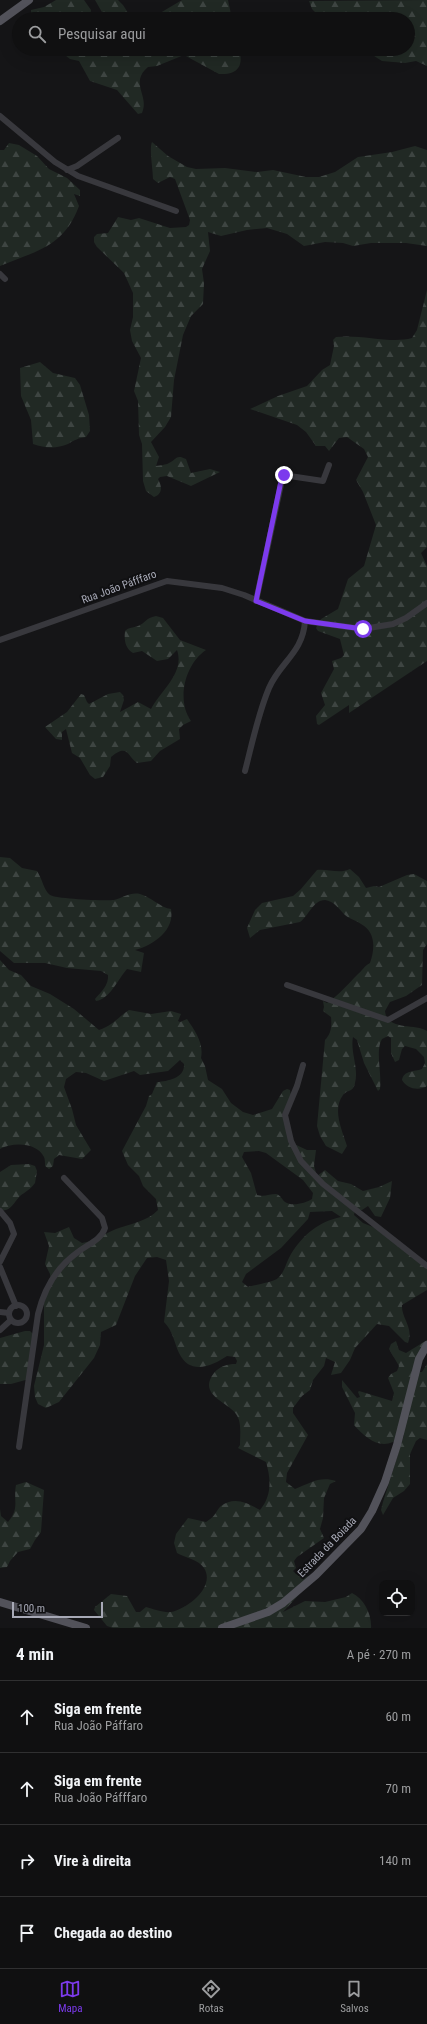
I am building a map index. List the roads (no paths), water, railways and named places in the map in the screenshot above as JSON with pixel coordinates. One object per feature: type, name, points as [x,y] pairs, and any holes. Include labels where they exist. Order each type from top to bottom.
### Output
[{"type":"main road","points":[[12,12],[29,0]]},
{"type":"main road","points":[[0,21],[12,12]]},
{"type":"main road","name":"Estrada da Boiada","points":[[222,1628],[268,1612],[283,1603],[316,1575],[361,1529],[372,1511],[385,1482],[397,1445],[419,1359],[427,1345]]},
{"type":"main road","points":[[0,1602],[86,1628]]},
{"type":"street","points":[[0,116],[67,170],[95,183],[176,211]]},
{"type":"street","points":[[67,170],[77,166],[118,138]]},
{"type":"street","points":[[256,601],[282,477],[286,475],[323,480],[329,465]]},
{"type":"street","name":"Rua João Páfffaro","points":[[0,640],[167,581],[222,588],[305,621],[363,629],[375,629],[406,618],[427,603]]},
{"type":"street","points":[[245,771],[269,688],[299,647],[305,630],[305,621]]},
{"type":"street","points":[[287,985],[388,1020],[427,998]]},
{"type":"street","points":[[302,1065],[297,1086],[285,1115],[291,1141],[301,1161],[324,1184],[427,1266]]},
{"type":"street","points":[[19,1447],[38,1314],[45,1293],[55,1275],[76,1253],[100,1237],[105,1228],[102,1218],[64,1178]]},
{"type":"street","points":[[0,1211],[10,1223],[14,1234],[0,1262]]},
{"type":"street","points":[[0,1267],[16,1306]]},
{"type":"street","points":[[16,1306],[25,1308],[27,1314]]},
{"type":"street","points":[[0,1330],[10,1317],[12,1308],[16,1306]]},
{"type":"street","points":[[0,1312],[10,1317],[16,1323],[22,1322],[27,1314]]},
{"type":"street","points":[[27,1314],[38,1314]]}]
